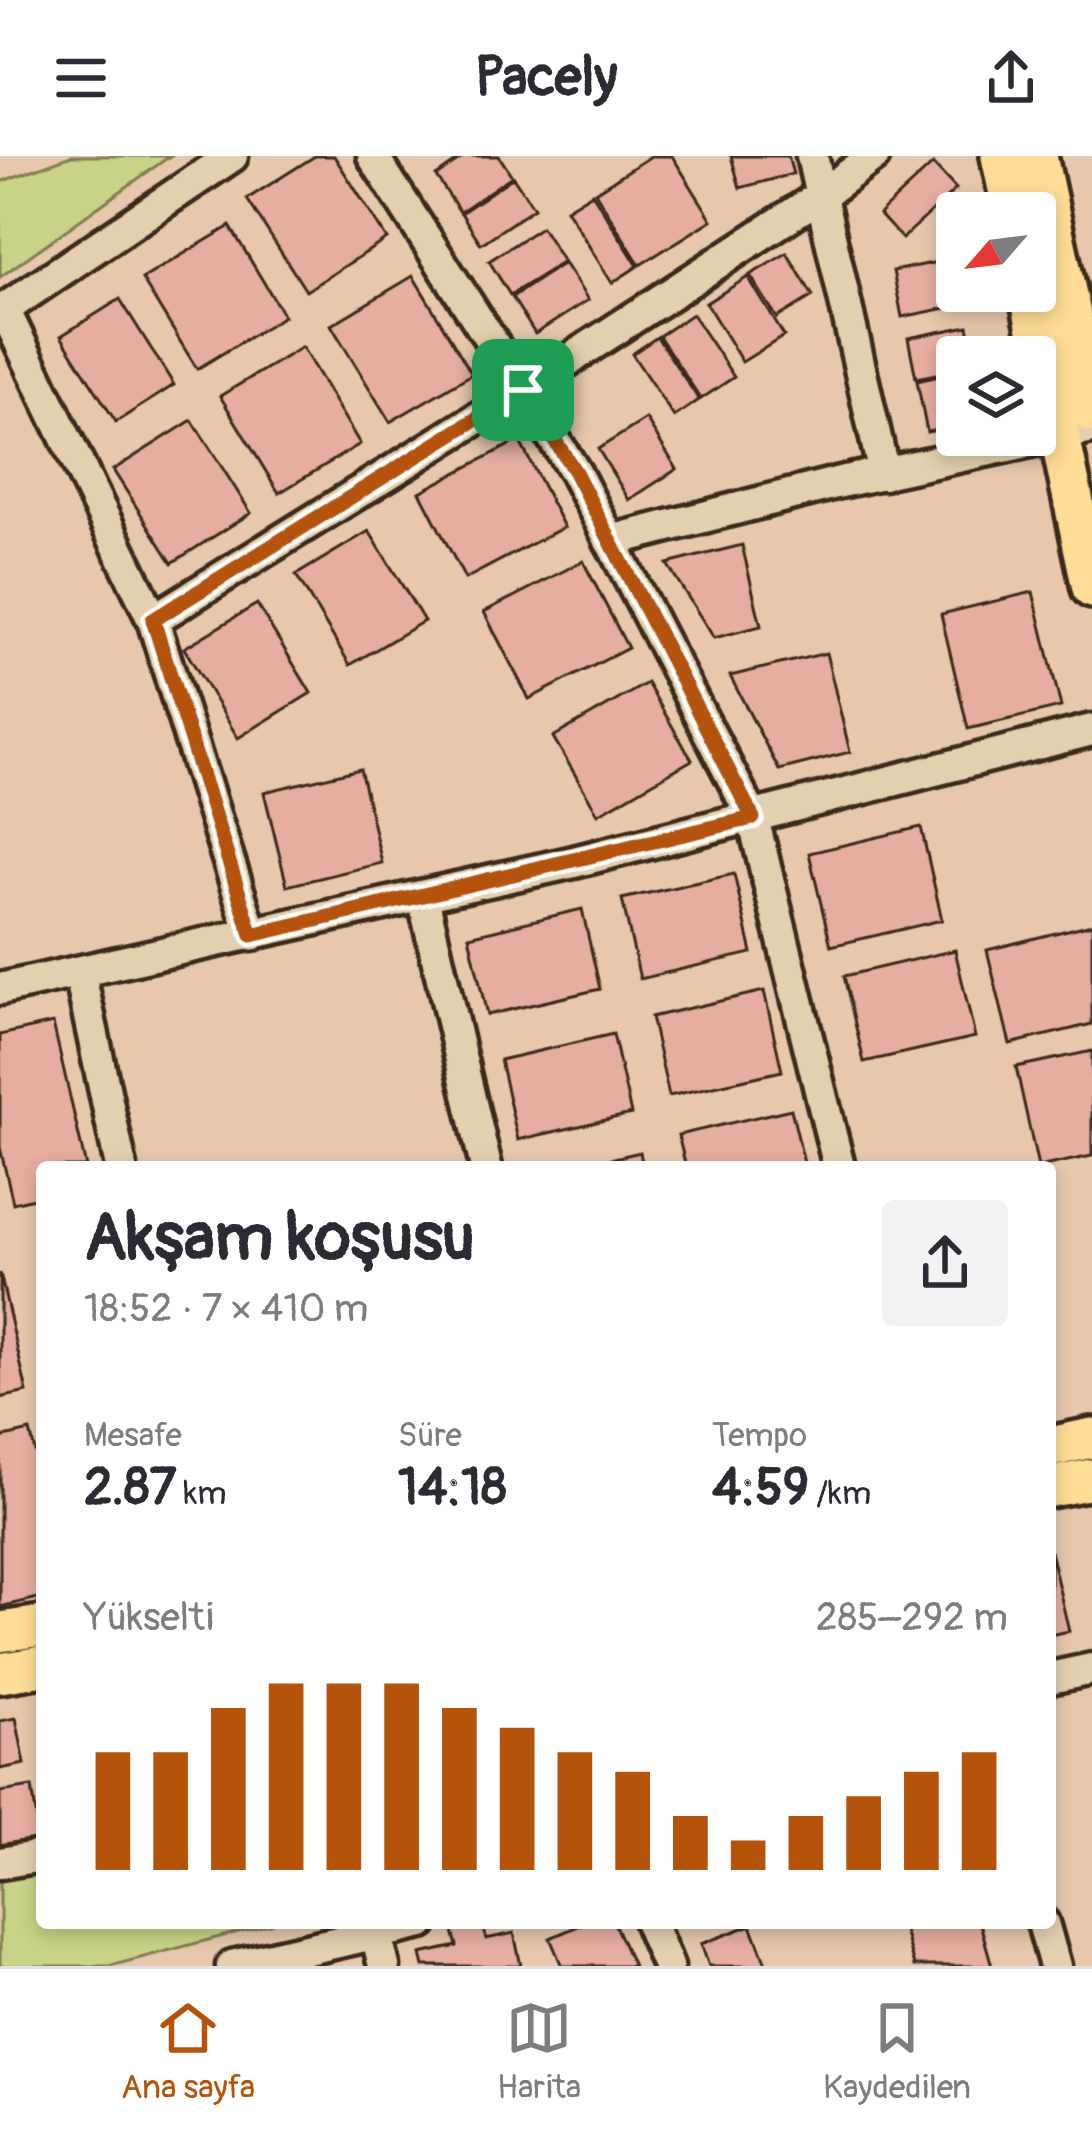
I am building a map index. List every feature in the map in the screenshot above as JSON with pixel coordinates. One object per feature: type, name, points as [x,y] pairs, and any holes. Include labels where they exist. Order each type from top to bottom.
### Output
[{"type":"main road","points":[[1001,156],[1009,192]]},
{"type":"main road","points":[[1036,156],[1092,412]]},
{"type":"main road","points":[[1036,312],[1075,431],[1092,588]]},
{"type":"main road","points":[[1056,1446],[1092,1438]]},
{"type":"main road","points":[[1056,1486],[1092,1479]]},
{"type":"main road","points":[[0,1632],[36,1627]]},
{"type":"main road","points":[[0,1673],[36,1667]]},
{"type":"street","points":[[232,156],[2,310],[153,620],[252,935]]},
{"type":"street","points":[[374,156],[575,472],[753,818],[838,1161]]},
{"type":"street","points":[[812,156],[884,474]]},
{"type":"street","points":[[153,620],[523,390],[874,156]]},
{"type":"street","points":[[610,541],[1075,431]]},
{"type":"street","points":[[0,989],[753,818],[1092,730]]},
{"type":"street","points":[[422,896],[485,1161]]},
{"type":"street","points":[[80,974],[120,1161]]},
{"type":"street","points":[[1056,1677],[1092,1670]]},
{"type":"street","points":[[0,1864],[36,1857]]},
{"type":"street","points":[[232,1966],[394,1929]]},
{"type":"street","points":[[653,1929],[668,1966]]},
{"type":"street","points":[[1045,1929],[1055,1966]]},
{"type":"street","points":[[376,1933],[384,1966]]},
{"type":"green space","points":[[71,156],[170,156],[0,277],[0,182]]},
{"type":"green space","points":[[36,1865],[36,1929],[250,1929],[110,1966],[0,1966],[0,1872]]},
{"type":"building","points":[[315,156],[334,156],[387,239],[306,291],[247,199]]},
{"type":"building","points":[[465,156],[499,156],[512,176],[460,212],[436,176]]},
{"type":"building","points":[[651,156],[672,156],[712,220],[640,265],[595,192]]},
{"type":"building","points":[[731,156],[788,156],[793,174],[740,188]]},
{"type":"building","points":[[933,164],[956,189],[936,192],[936,208],[902,239],[879,214]]},
{"type":"building","points":[[513,177],[534,208],[481,244],[461,213]]},
{"type":"building","points":[[592,193],[638,266],[612,283],[566,209]]},
{"type":"building","points":[[230,226],[284,316],[197,369],[142,279]]},
{"type":"building","points":[[541,227],[563,262],[510,295],[489,261]]},
{"type":"building","points":[[787,253],[813,296],[777,318],[750,275]]},
{"type":"building","points":[[936,262],[936,310],[902,317],[893,271]]},
{"type":"building","points":[[564,263],[588,300],[535,334],[512,297]]},
{"type":"building","points":[[413,276],[472,374],[390,422],[331,325]]},
{"type":"building","points":[[748,277],[784,336],[742,362],[706,303]]},
{"type":"building","points":[[120,299],[174,385],[116,422],[61,336]]},
{"type":"building","points":[[692,314],[734,377],[701,399],[659,336]]},
{"type":"building","points":[[968,326],[970,336],[936,336],[936,374],[916,378],[908,338]]},
{"type":"building","points":[[657,337],[699,400],[674,417],[632,354]]},
{"type":"building","points":[[302,347],[360,444],[279,493],[220,396]]},
{"type":"building","points":[[936,377],[936,430],[927,432],[917,381]]},
{"type":"building","points":[[646,419],[677,469],[629,500],[598,449]]},
{"type":"building","points":[[192,420],[251,513],[172,563],[113,470]]},
{"type":"building","points":[[519,440],[564,527],[465,579],[420,492]]},
{"type":"building","points":[[369,531],[424,621],[350,665],[296,575]]},
{"type":"building","points":[[742,545],[761,626],[714,638],[667,564]]},
{"type":"building","points":[[583,561],[628,648],[529,699],[484,612]]},
{"type":"building","points":[[1033,592],[1061,707],[968,729],[941,614]]},
{"type":"building","points":[[257,604],[311,693],[238,738],[184,648]]},
{"type":"building","points":[[826,653],[850,752],[779,770],[730,676]]},
{"type":"building","points":[[647,683],[692,760],[598,814],[553,737]]},
{"type":"building","points":[[360,769],[382,863],[287,886],[264,792]]},
{"type":"building","points":[[921,827],[942,920],[831,946],[809,853]]},
{"type":"building","points":[[734,874],[752,953],[640,979],[622,899]]},
{"type":"building","points":[[582,909],[600,989],[487,1015],[469,936]]},
{"type":"building","points":[[1092,924],[1092,1024],[1010,1044],[987,950]]},
{"type":"building","points":[[955,950],[975,1037],[864,1062],[844,976]]},
{"type":"building","points":[[764,991],[782,1071],[669,1096],[651,1017]]},
{"type":"building","points":[[53,1023],[85,1161],[36,1161],[36,1197],[13,1203],[0,1147],[0,1035]]},
{"type":"building","points":[[613,1034],[631,1114],[518,1140],[500,1060]]},
{"type":"building","points":[[1092,1051],[1092,1156],[1056,1163],[1037,1161],[1016,1067]]},
{"type":"building","points":[[791,1109],[804,1161],[684,1161],[678,1135]]},
{"type":"building","points":[[640,1152],[642,1161],[601,1161]]},
{"type":"building","points":[[0,1273],[27,1392],[0,1398]]},
{"type":"building","points":[[30,1431],[36,1456],[36,1598],[0,1607],[0,1438]]},
{"type":"building","points":[[1056,1576],[1069,1631],[1056,1634]]},
{"type":"building","points":[[16,1718],[25,1764],[0,1769],[0,1721]]},
{"type":"building","points":[[32,1787],[36,1841],[0,1847],[0,1792]]},
{"type":"building","points":[[453,1929],[484,1929],[486,1939],[514,1933],[521,1966],[424,1966],[421,1954],[457,1946]]},
{"type":"building","points":[[571,1929],[617,1929],[633,1966],[562,1966],[550,1938]]},
{"type":"building","points":[[753,1929],[767,1966],[709,1966],[701,1944]]},
{"type":"building","points":[[904,1929],[982,1929],[992,1966],[914,1966]]},
{"type":"route","points":[[523,390],[575,472],[753,818],[252,935],[153,620],[523,390]]}]
